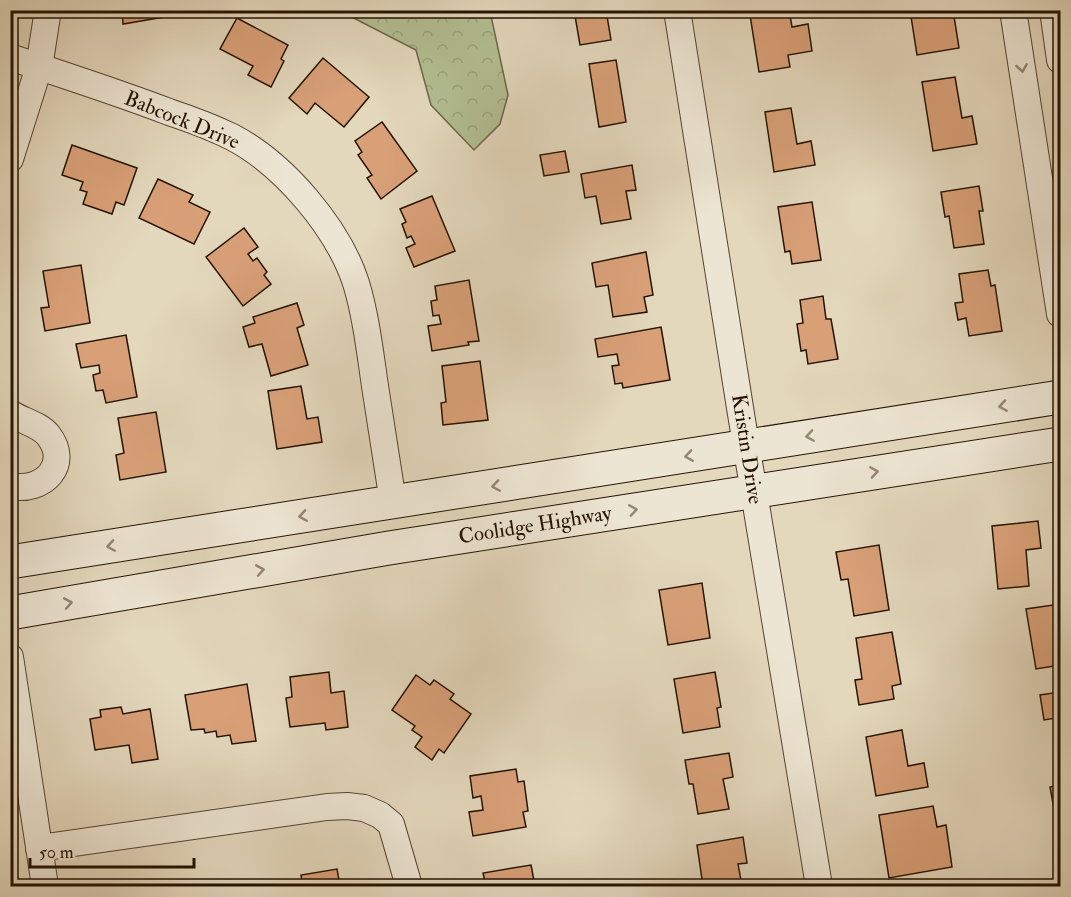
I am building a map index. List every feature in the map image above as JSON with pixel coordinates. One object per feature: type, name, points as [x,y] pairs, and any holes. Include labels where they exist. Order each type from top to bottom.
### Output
[{"type":"main road","points":[[10,562],[1060,397]]},
{"type":"main road","name":"Coolidge Highway","points":[[10,613],[388,548],[1060,444]]},
{"type":"main road","points":[[388,548],[397,539],[401,529],[401,520],[393,502]]},
{"type":"street","points":[[10,159],[39,67],[48,10]]},
{"type":"street","name":"Kristin Drive","points":[[677,10],[819,886]]},
{"type":"street","points":[[1013,10],[1060,314]]},
{"type":"street","points":[[1053,10],[1060,60]]},
{"type":"street","name":"Babcock Drive","points":[[10,57],[141,101],[233,137],[266,160],[302,194],[327,226],[344,254],[355,281],[369,345],[393,502]]},
{"type":"street","points":[[10,413],[47,434],[54,445],[56,457],[53,471],[37,485],[21,488],[10,486]]},
{"type":"street","points":[[10,657],[45,886]]},
{"type":"street","points":[[39,848],[316,808],[347,806],[364,808],[380,814],[391,824],[409,886]]},
{"type":"green space","points":[[340,11],[490,11],[508,95],[500,124],[474,150],[431,105],[416,50]]},
{"type":"building","points":[[122,10],[170,10],[171,16],[123,24]]},
{"type":"building","points":[[574,10],[606,10],[611,40],[580,45]]},
{"type":"building","points":[[789,10],[792,27],[808,24],[812,51],[788,55],[790,67],[759,72],[750,15]]},
{"type":"building","points":[[910,10],[953,10],[959,48],[917,55]]},
{"type":"building","points":[[237,18],[288,45],[281,59],[284,61],[271,87],[248,75],[253,66],[220,49]]},
{"type":"building","points":[[323,58],[369,97],[344,127],[315,103],[307,114],[289,98]]},
{"type":"building","points":[[616,60],[626,122],[599,127],[589,64]]},
{"type":"building","points":[[955,77],[962,118],[972,116],[977,144],[933,151],[922,82]]},
{"type":"building","points":[[791,108],[797,144],[811,141],[815,165],[774,172],[765,112]]},
{"type":"building","points":[[382,122],[417,171],[381,199],[367,178],[372,175],[358,155],[362,152],[355,141]]},
{"type":"building","points":[[72,145],[137,168],[124,205],[116,202],[112,214],[83,204],[87,192],[80,190],[83,182],[62,175]]},
{"type":"building","points":[[565,151],[569,172],[544,176],[540,155]]},
{"type":"building","points":[[632,165],[636,190],[626,191],[631,219],[601,224],[596,196],[585,198],[581,174]]},
{"type":"building","points":[[158,179],[193,195],[189,202],[210,212],[194,244],[139,218]]},
{"type":"building","points":[[979,186],[983,211],[979,211],[984,244],[954,248],[949,216],[945,217],[941,192]]},
{"type":"building","points":[[432,196],[455,251],[414,267],[406,248],[415,244],[411,236],[407,238],[402,224],[406,222],[400,209]]},
{"type":"building","points":[[812,202],[821,260],[792,264],[790,251],[785,252],[778,207]]},
{"type":"building","points":[[244,228],[258,247],[248,254],[253,261],[257,258],[267,272],[264,275],[271,284],[243,306],[206,257]]},
{"type":"building","points":[[646,252],[653,295],[644,297],[647,312],[613,317],[608,285],[596,287],[592,263]]},
{"type":"building","points":[[81,265],[90,323],[45,331],[41,308],[49,307],[43,271]]},
{"type":"building","points":[[988,270],[991,286],[995,285],[1002,331],[969,336],[966,318],[958,320],[955,303],[963,302],[959,274]]},
{"type":"building","points":[[469,280],[479,341],[468,342],[469,345],[432,351],[428,326],[441,324],[439,315],[433,316],[431,301],[437,300],[435,286]]},
{"type":"building","points":[[823,296],[826,319],[831,319],[838,359],[808,364],[806,350],[801,351],[797,324],[803,323],[800,300]]},
{"type":"building","points":[[297,303],[304,325],[297,328],[308,365],[271,376],[262,344],[249,347],[243,327],[255,323],[253,317]]},
{"type":"building","points":[[661,327],[670,380],[623,388],[622,383],[615,384],[612,366],[619,365],[617,354],[598,357],[595,339]]},
{"type":"building","points":[[126,335],[137,397],[106,403],[103,390],[96,391],[93,375],[100,373],[99,365],[81,368],[76,344]]},
{"type":"building","points":[[480,361],[488,420],[443,425],[441,403],[446,402],[442,366]]},
{"type":"building","points":[[301,386],[307,419],[318,417],[322,442],[277,449],[268,391]]},
{"type":"building","points":[[156,412],[166,472],[120,480],[116,455],[124,453],[118,418]]},
{"type":"building","points":[[1038,521],[1041,548],[1026,550],[1029,586],[998,589],[992,526]]},
{"type":"building","points":[[879,545],[889,610],[854,616],[848,579],[841,580],[836,552]]},
{"type":"building","points":[[702,583],[710,638],[668,645],[659,590]]},
{"type":"building","points":[[1060,604],[1060,665],[1036,669],[1026,609]]},
{"type":"building","points":[[892,632],[901,684],[892,686],[894,699],[859,705],[855,680],[862,679],[856,638]]},
{"type":"building","points":[[329,672],[331,693],[344,691],[348,727],[326,730],[325,723],[290,727],[286,698],[292,697],[290,677]]},
{"type":"building","points":[[715,672],[721,707],[717,708],[720,727],[683,733],[674,679]]},
{"type":"building","points":[[416,675],[430,685],[434,680],[454,694],[450,699],[471,714],[444,753],[439,749],[432,760],[415,747],[422,737],[412,730],[415,726],[392,710]]},
{"type":"building","points":[[247,684],[256,741],[232,744],[230,735],[217,737],[216,731],[205,733],[204,729],[191,730],[185,695]]},
{"type":"building","points":[[1060,692],[1060,743],[1056,718],[1044,720],[1040,695]]},
{"type":"building","points":[[121,707],[123,714],[150,709],[158,759],[132,763],[129,745],[95,750],[90,719],[101,717],[100,710]]},
{"type":"building","points":[[902,730],[908,766],[924,763],[928,787],[876,796],[866,737]]},
{"type":"building","points":[[729,753],[733,777],[723,779],[729,809],[698,814],[693,784],[689,784],[685,760]]},
{"type":"building","points":[[516,769],[518,782],[524,781],[528,811],[523,812],[526,827],[473,836],[469,812],[483,810],[481,796],[473,798],[470,776]]},
{"type":"building","points":[[1060,785],[1060,830],[1058,831],[1050,787]]},
{"type":"building","points":[[933,806],[937,827],[946,825],[952,867],[889,878],[879,815]]},
{"type":"building","points":[[743,837],[747,863],[738,864],[742,886],[703,886],[697,845]]},
{"type":"building","points":[[531,865],[535,886],[486,886],[483,873]]},
{"type":"building","points":[[337,869],[340,886],[280,886],[302,882],[301,875]]}]
